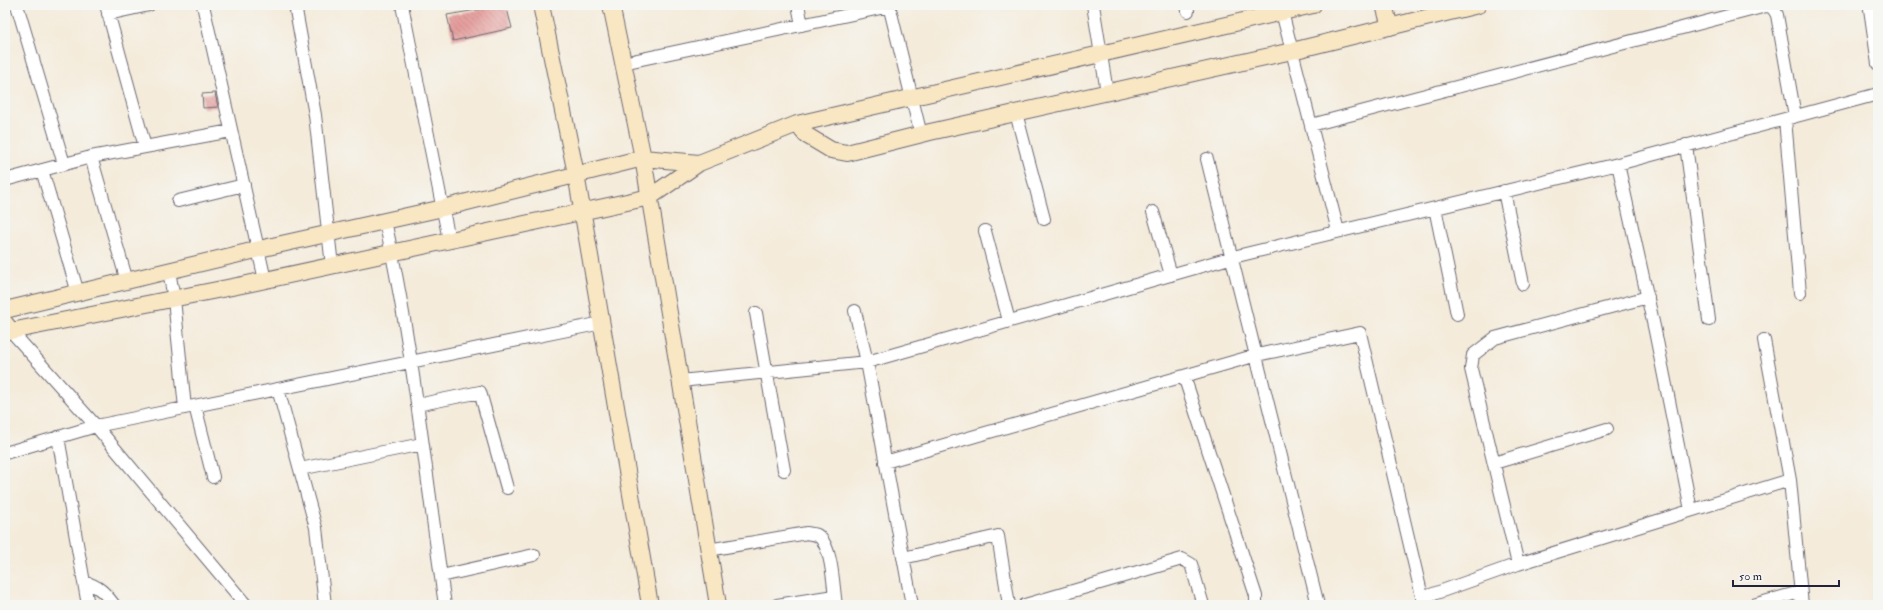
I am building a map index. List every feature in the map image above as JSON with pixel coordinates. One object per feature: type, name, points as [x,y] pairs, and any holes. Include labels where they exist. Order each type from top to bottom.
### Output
[{"type":"street","points":[[17,5],[64,164]]},
{"type":"street","points":[[145,147],[107,10],[148,5]]},
{"type":"street","points":[[203,5],[265,280]]},
{"type":"street","points":[[296,5],[316,122],[332,266]]},
{"type":"street","points":[[402,5],[449,240]]},
{"type":"street","points":[[541,5],[576,174],[650,605]]},
{"type":"street","points":[[611,5],[650,197],[718,605]]},
{"type":"street","points":[[798,5],[802,25]]},
{"type":"street","points":[[1094,5],[1107,92]]},
{"type":"street","points":[[7,329],[174,299],[650,197],[699,163],[797,124],[1313,5]]},
{"type":"street","points":[[1384,5],[1390,26]]},
{"type":"street","points":[[797,124],[806,135],[831,150],[847,153],[1292,50],[1478,5]]},
{"type":"street","points":[[623,63],[889,6],[921,135]]},
{"type":"street","points":[[1311,125],[1770,6],[1777,14],[1790,118],[1800,293]]},
{"type":"street","points":[[1870,8],[1878,64]]},
{"type":"street","points":[[1282,12],[1338,231]]},
{"type":"street","points":[[680,381],[867,362],[1232,257],[1618,164],[1878,94]]},
{"type":"street","points":[[1016,113],[1044,219]]},
{"type":"street","points":[[5,180],[91,157],[231,131]]},
{"type":"street","points":[[1686,145],[1708,320]]},
{"type":"street","points":[[91,157],[127,281]]},
{"type":"street","points":[[5,310],[258,249],[443,208],[643,158],[699,163]]},
{"type":"street","points":[[1207,159],[1318,605]]},
{"type":"street","points":[[1618,164],[1648,297],[1691,510]]},
{"type":"street","points":[[42,170],[78,293]]},
{"type":"street","points":[[178,200],[244,185]]},
{"type":"street","points":[[1504,191],[1523,284]]},
{"type":"street","points":[[1435,208],[1457,314]]},
{"type":"street","points":[[1153,212],[1171,275]]},
{"type":"street","points":[[385,221],[392,253],[417,405],[445,605]]},
{"type":"street","points":[[985,231],[1009,321]]},
{"type":"street","points":[[169,271],[190,407],[213,477]]},
{"type":"street","points":[[1518,564],[1471,369],[1473,355],[1495,338],[1648,297]]},
{"type":"street","points":[[855,311],[867,362],[912,605]]},
{"type":"street","points":[[756,313],[784,470]]},
{"type":"street","points":[[5,453],[96,426],[602,323]]},
{"type":"street","points":[[7,329],[96,426],[246,605]]},
{"type":"street","points":[[885,462],[1257,355],[1360,332],[1423,601],[1518,564],[1790,480]]},
{"type":"street","points":[[1764,340],[1790,480],[1802,605]]},
{"type":"street","points":[[1184,376],[1256,596],[1256,605]]},
{"type":"street","points":[[278,389],[316,528],[325,605]]},
{"type":"street","points":[[417,405],[480,392],[507,488]]},
{"type":"street","points":[[1494,463],[1607,429]]},
{"type":"street","points":[[58,437],[88,605]]},
{"type":"street","points":[[300,470],[422,444]]},
{"type":"street","points":[[708,550],[807,533],[816,535],[823,542],[828,551],[835,600],[783,605]]},
{"type":"street","points":[[903,558],[998,536],[1008,605]]},
{"type":"street","points":[[441,576],[534,555]]},
{"type":"street","points":[[1025,605],[1182,559],[1191,564],[1203,605]]},
{"type":"street","points":[[84,582],[102,589],[114,605]]},
{"type":"street","points":[[1753,605],[1800,592]]},
{"type":"building","points":[[506,5],[512,28],[453,41],[447,15]]},
{"type":"building","points":[[215,93],[218,107],[203,108],[202,94]]}]
